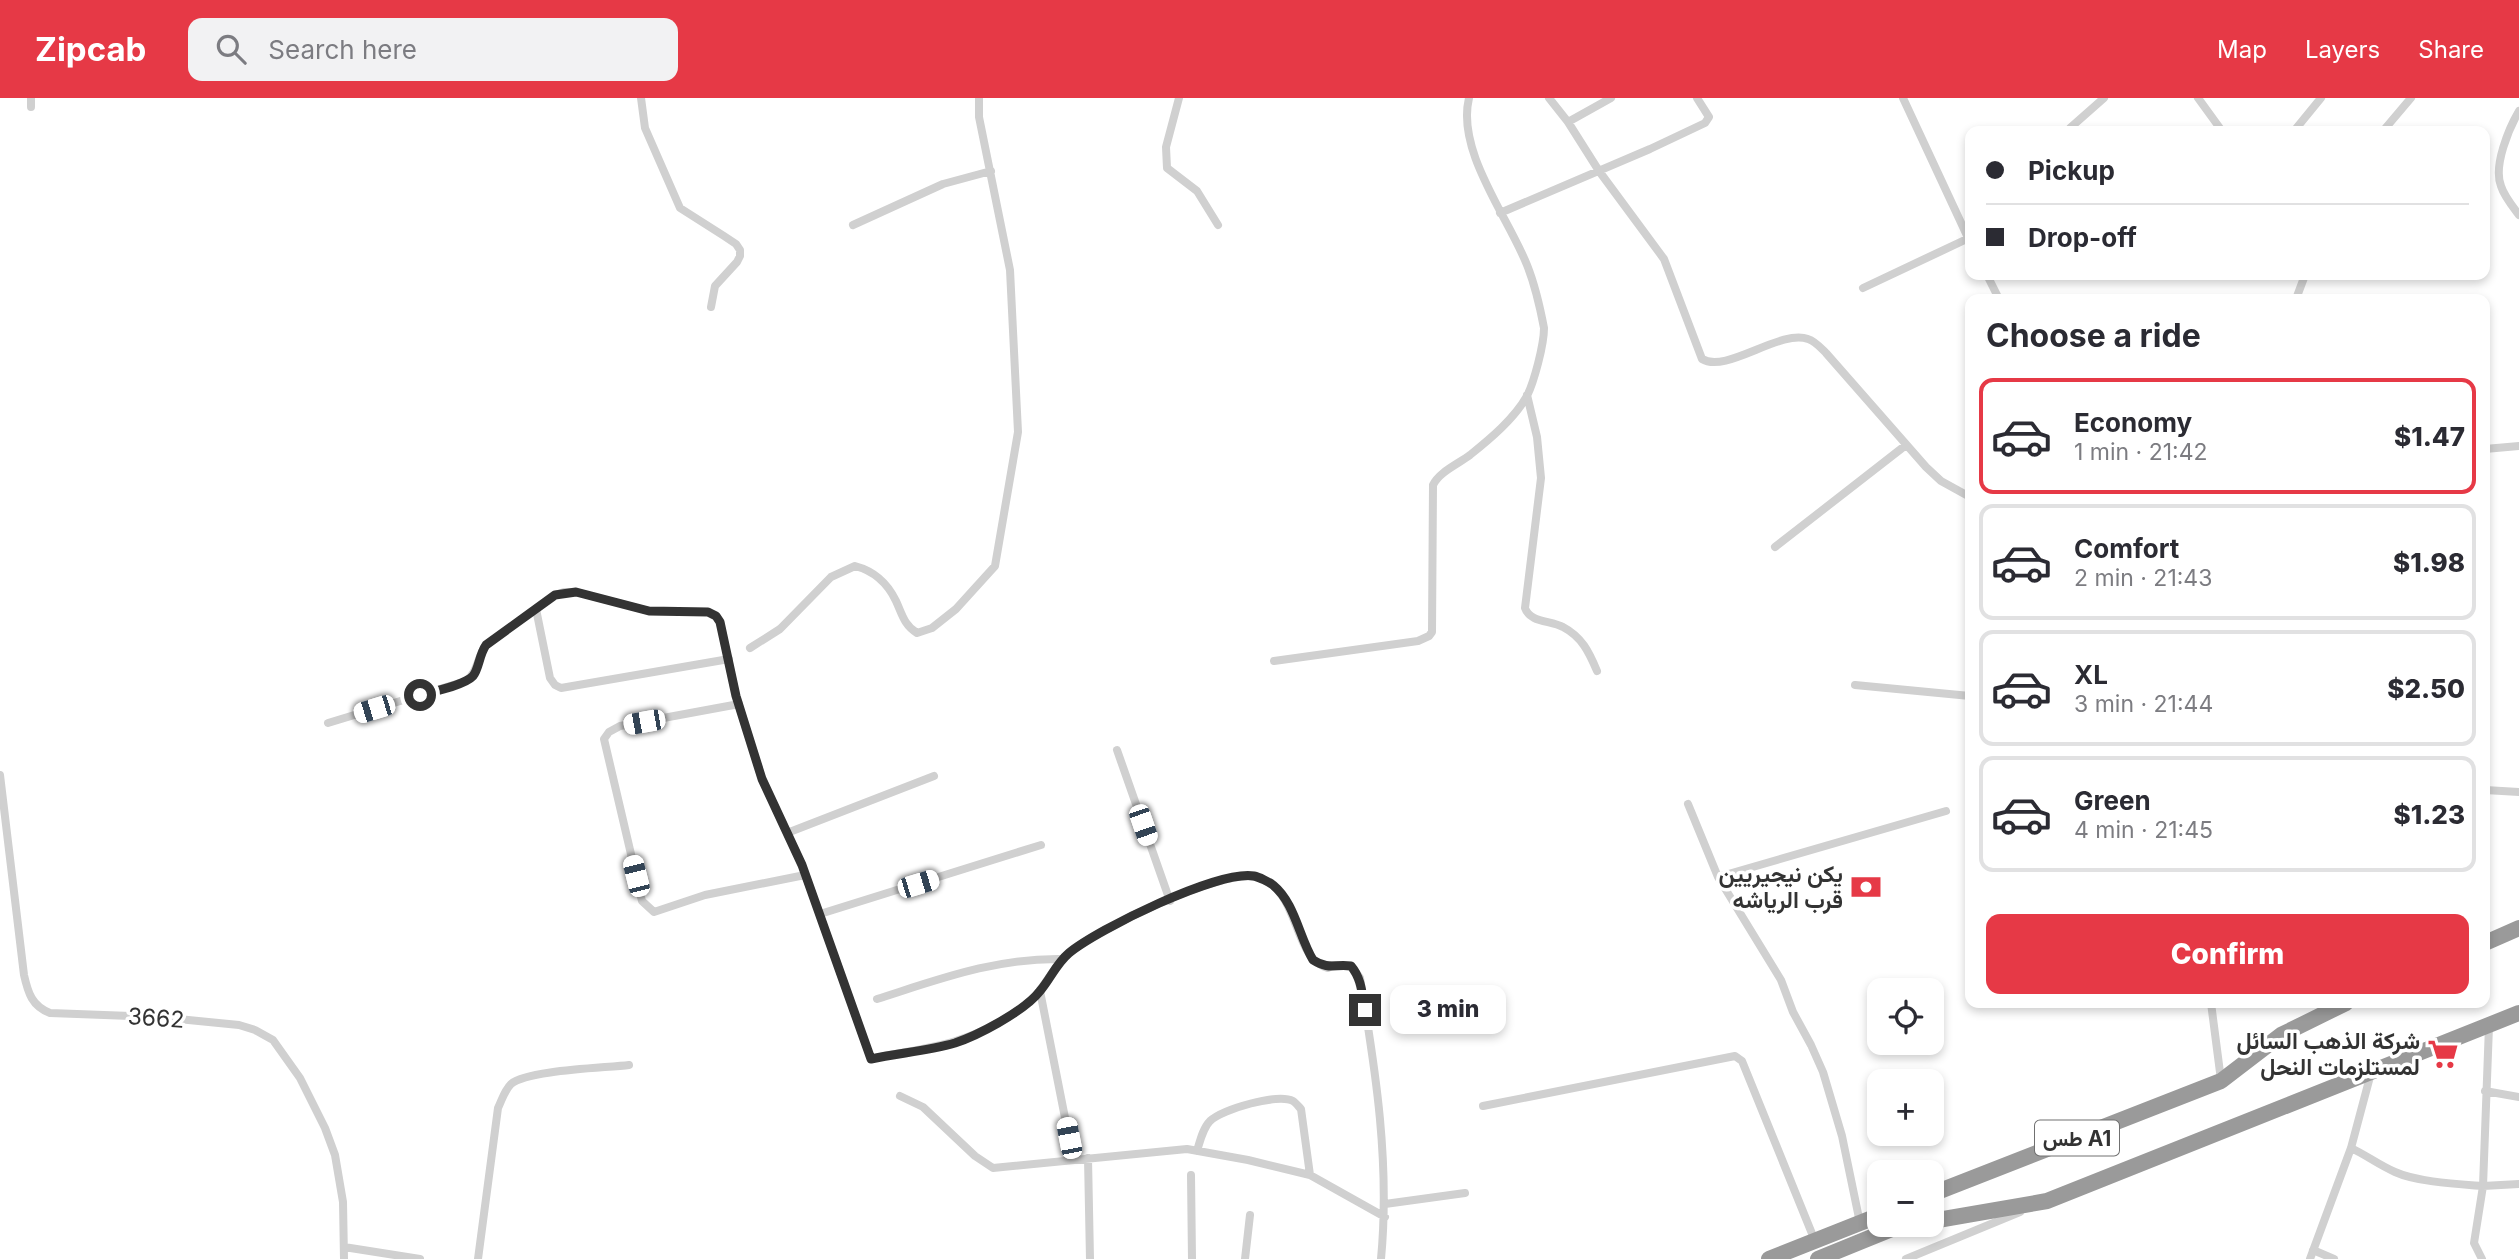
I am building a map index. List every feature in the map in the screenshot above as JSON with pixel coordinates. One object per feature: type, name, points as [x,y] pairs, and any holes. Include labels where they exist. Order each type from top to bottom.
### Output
[{"type":"highway","points":[[2490,941],[2519,928]]},
{"type":"highway","points":[[2221,1081],[2281,1035],[2337,1008]]},
{"type":"highway","points":[[1944,1219],[2047,1201],[2519,1013]]},
{"type":"highway","name":"طس A1","points":[[1944,1190],[2221,1081]]},
{"type":"highway","points":[[1769,1259],[1867,1220]]},
{"type":"highway","points":[[1818,1259],[1874,1237]]},
{"type":"street","points":[[641,98],[645,128],[680,208],[736,244],[740,250],[737,262],[715,286],[711,307]]},
{"type":"street","points":[[750,648],[780,629],[831,577],[855,566],[873,571],[895,597],[908,627],[917,633],[932,628],[956,609],[995,566],[1018,432],[1010,270],[979,117],[979,98]]},
{"type":"street","points":[[1179,98],[1166,147],[1167,168],[1197,191],[1218,225]]},
{"type":"street","points":[[1274,662],[1418,641],[1429,636],[1432,632],[1433,485],[1439,477],[1500,428],[1527,395],[1542,349],[1544,328],[1527,265],[1477,162],[1465,118],[1469,98]]},
{"type":"street","points":[[1549,98],[1664,259],[1702,359],[1711,363],[1792,338],[1810,340],[1826,353],[1941,481],[1965,494]]},
{"type":"street","points":[[1568,122],[1611,98]]},
{"type":"street","points":[[1500,213],[1705,123],[1709,117],[1697,98]]},
{"type":"street","points":[[1903,98],[1965,229]]},
{"type":"street","points":[[2072,126],[2104,98]]},
{"type":"street","points":[[2198,98],[2218,126]]},
{"type":"street","points":[[2298,126],[2321,98]]},
{"type":"street","points":[[2387,126],[2411,98]]},
{"type":"street","points":[[2519,111],[2509,129],[2501,156],[2500,184],[2519,215]]},
{"type":"street","points":[[853,225],[943,184],[991,171]]},
{"type":"street","points":[[1863,288],[1965,242]]},
{"type":"street","points":[[1527,395],[1537,437],[1541,478],[1525,608],[1532,618],[1564,627],[1579,639],[1587,647],[1597,671]]},
{"type":"street","points":[[1775,547],[1906,445]]},
{"type":"street","points":[[2490,449],[2519,446]]},
{"type":"street","points":[[328,723],[466,681],[474,675],[480,654],[486,645],[555,595],[576,592],[649,611],[708,612],[716,616],[720,622],[738,705],[762,779],[805,875],[871,1059],[953,1044],[975,1035],[1021,1008],[1040,991],[1062,959],[1092,937],[1130,916],[1207,884],[1230,878],[1254,876],[1273,884],[1284,897],[1313,960],[1323,966],[1351,966],[1360,978],[1383,1141],[1385,1217],[1381,1259]]},
{"type":"street","points":[[536,608],[550,678],[561,688],[729,659]]},
{"type":"street","points":[[1855,685],[1965,696]]},
{"type":"street","points":[[738,705],[620,726],[609,732],[604,739],[642,901],[654,912],[705,895],[805,875]]},
{"type":"street","points":[[1117,750],[1170,901]]},
{"type":"street","name":"3662","points":[[0,775],[24,975],[28,994],[33,1002],[50,1013],[158,1017],[239,1025],[273,1040],[300,1078],[325,1128],[335,1156],[343,1202],[344,1259]]},
{"type":"street","points":[[787,833],[934,776]]},
{"type":"street","points":[[2490,790],[2519,792]]},
{"type":"street","points":[[1688,804],[1718,877],[1781,980],[1793,1013],[1823,1072],[1842,1136],[1860,1223]]},
{"type":"street","points":[[1718,877],[1945,811]]},
{"type":"street","points":[[820,914],[1041,845]]},
{"type":"street","points":[[877,999],[978,967],[1062,959]]},
{"type":"street","points":[[1040,991],[1069,1138]]},
{"type":"street","points":[[2212,1008],[2221,1081]]},
{"type":"street","points":[[2482,1259],[2474,1243],[2483,1186],[2488,1026]]},
{"type":"street","points":[[1483,1107],[1735,1056],[1742,1061],[1815,1241]]},
{"type":"street","points":[[478,1259],[498,1108],[512,1083],[524,1077],[545,1073],[629,1065]]},
{"type":"street","points":[[2334,1259],[2311,1254],[2351,1149],[2371,1073]]},
{"type":"street","points":[[2485,1091],[2519,1097]]},
{"type":"street","points":[[900,1096],[923,1107],[975,1157],[993,1168],[1186,1149],[1310,1175],[1385,1217]]},
{"type":"street","points":[[1197,1151],[1204,1130],[1219,1115],[1258,1101],[1284,1099],[1295,1102],[1301,1109],[1310,1175]]},
{"type":"street","points":[[2351,1149],[2394,1172],[2408,1176],[2483,1186],[2519,1184]]},
{"type":"street","points":[[1088,1158],[1090,1259]]},
{"type":"street","points":[[1191,1175],[1192,1259]]},
{"type":"street","points":[[1385,1203],[1465,1193]]},
{"type":"street","points":[[1906,1259],[2047,1201]]},
{"type":"street","points":[[1245,1259],[1250,1215]]},
{"type":"street","points":[[344,1247],[420,1259]]},
{"type":"place","name":"يكن نيجيريين قرب الرياشه","points":[[1866,887]]},
{"type":"place","name":"شركة الذهب السائل لمستلزمات النحل","points":[[2443,1054]]},
{"type":"route","points":[[420,695],[466,681],[474,675],[480,654],[486,645],[555,595],[564,592],[576,592],[649,611],[708,612],[716,616],[728,650],[736,696],[762,779],[802,865],[871,1059],[953,1044],[975,1035],[1021,1008],[1040,991],[1062,959],[1092,937],[1130,916],[1207,884],[1230,878],[1254,876],[1273,884],[1284,897],[1313,960],[1328,968],[1332,965],[1345,965],[1355,970],[1360,978],[1365,1010]]}]
